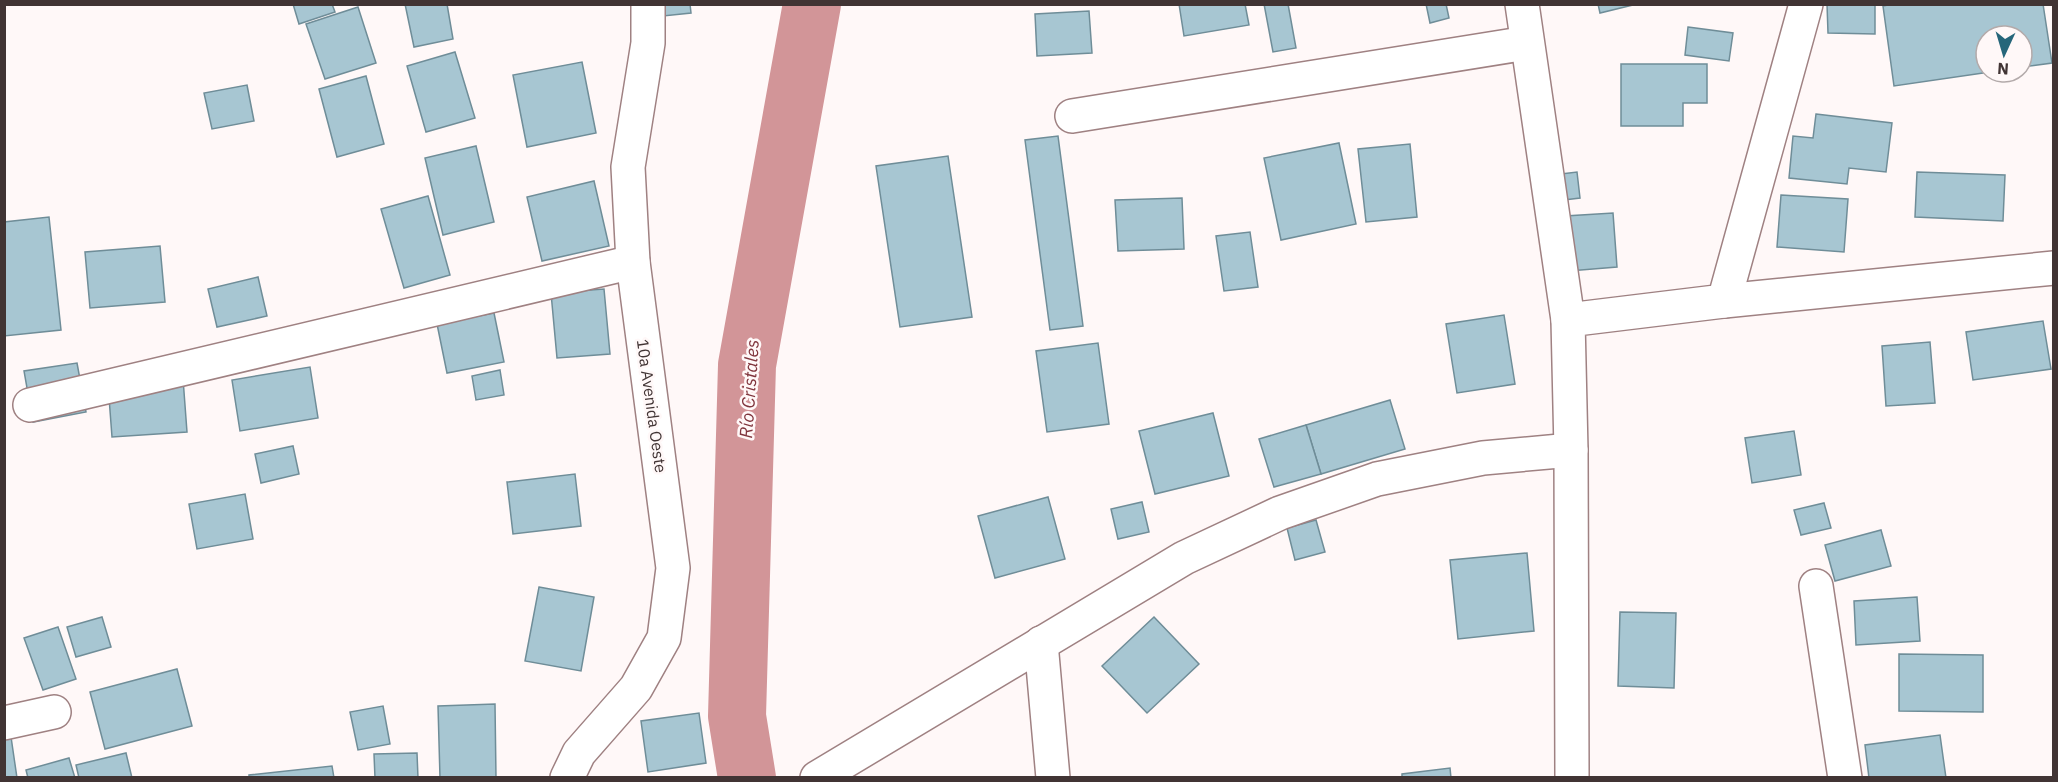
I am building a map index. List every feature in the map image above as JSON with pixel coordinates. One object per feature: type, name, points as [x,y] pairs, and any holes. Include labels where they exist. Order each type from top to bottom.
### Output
[{"type":"street","name":"10a Avenida Oeste","points":[[567,777],[579,753],[636,688],[664,638],[673,568],[633,262],[627,167],[648,43],[648,4]]},
{"type":"street","points":[[1521,4],[1568,320],[1571,450],[1572,777]]},
{"type":"street","points":[[1724,301],[1806,4]]},
{"type":"street","points":[[1072,116],[1527,43]]},
{"type":"street","points":[[30,405],[633,262]]},
{"type":"street","points":[[1568,320],[1724,301],[2054,268]]},
{"type":"street","points":[[817,777],[1184,558],[1280,513],[1377,479],[1484,458],[1571,450]]},
{"type":"street","points":[[1816,586],[1845,777]]},
{"type":"street","points":[[1041,644],[1053,777]]},
{"type":"street","points":[[4,723],[54,712]]},
{"type":"building","points":[[293,4],[332,4],[335,12],[299,24]]},
{"type":"building","points":[[405,4],[447,4],[453,39],[414,47]]},
{"type":"building","points":[[662,4],[690,4],[691,13],[663,16]]},
{"type":"building","points":[[1179,4],[1245,4],[1249,25],[1184,36]]},
{"type":"building","points":[[1264,4],[1288,4],[1296,48],[1273,52]]},
{"type":"building","points":[[1426,4],[1446,4],[1449,18],[1430,23]]},
{"type":"building","points":[[1598,4],[1637,4],[1600,13]]},
{"type":"building","points":[[1827,4],[1875,4],[1875,34],[1828,33]]},
{"type":"building","points":[[1893,4],[2043,4],[2052,63],[2034,65],[2034,24],[1974,24],[1974,74],[1894,86],[1883,6]]},
{"type":"building","points":[[358,7],[376,63],[325,79],[306,24]]},
{"type":"building","points":[[1089,11],[1092,53],[1037,56],[1035,14]]},
{"type":"building","points":[[1688,27],[1733,33],[1729,61],[1685,55]]},
{"type":"building","points":[[455,52],[475,118],[426,132],[407,66]]},
{"type":"building","points":[[582,62],[596,133],[527,147],[513,75]]},
{"type":"building","points":[[1621,64],[1707,64],[1707,103],[1683,103],[1683,126],[1621,126]]},
{"type":"building","points":[[366,76],[384,144],[337,157],[319,89]]},
{"type":"building","points":[[247,85],[254,121],[212,129],[204,93]]},
{"type":"building","points":[[1816,114],[1892,123],[1886,172],[1849,168],[1847,184],[1789,178],[1793,136],[1813,138]]},
{"type":"building","points":[[1058,136],[1083,326],[1050,330],[1025,140]]},
{"type":"building","points":[[1339,143],[1356,224],[1281,240],[1264,158]]},
{"type":"building","points":[[1410,144],[1417,217],[1366,222],[1358,149]]},
{"type":"building","points":[[476,146],[494,222],[443,235],[425,158]]},
{"type":"building","points":[[948,156],[972,317],[900,327],[876,166]]},
{"type":"building","points":[[1577,172],[1580,198],[1556,201],[1553,175]]},
{"type":"building","points":[[1917,172],[2005,175],[2003,221],[1915,217]]},
{"type":"building","points":[[594,181],[609,246],[542,261],[527,197]]},
{"type":"building","points":[[1781,195],[1848,199],[1844,252],[1777,247]]},
{"type":"building","points":[[428,196],[450,275],[404,288],[381,209]]},
{"type":"building","points":[[1182,198],[1184,249],[1118,251],[1115,200]]},
{"type":"building","points":[[1613,213],[1617,267],[1569,271],[1565,216]]},
{"type":"building","points":[[49,217],[61,330],[4,336],[4,222]]},
{"type":"building","points":[[1250,232],[1258,287],[1224,291],[1216,236]]},
{"type":"building","points":[[160,246],[165,302],[90,308],[85,252]]},
{"type":"building","points":[[258,277],[267,316],[217,327],[208,289]]},
{"type":"building","points":[[604,289],[610,354],[557,358],[551,293]]},
{"type":"building","points":[[494,313],[504,362],[447,373],[437,324]]},
{"type":"building","points":[[1504,315],[1515,384],[1457,393],[1446,324]]},
{"type":"building","points":[[2043,321],[2051,369],[1973,380],[1966,332]]},
{"type":"building","points":[[1930,342],[1935,403],[1886,406],[1882,346]]},
{"type":"building","points":[[1098,343],[1109,424],[1047,432],[1036,351]]},
{"type":"building","points":[[77,363],[86,412],[33,422],[24,371]]},
{"type":"building","points":[[182,365],[187,432],[112,437],[107,371]]},
{"type":"building","points":[[310,367],[318,418],[240,431],[232,380]]},
{"type":"building","points":[[500,370],[504,395],[476,400],[472,376]]},
{"type":"building","points":[[1390,400],[1405,449],[1321,474],[1306,425]]},
{"type":"building","points":[[1213,413],[1229,476],[1155,494],[1139,431]]},
{"type":"building","points":[[1306,425],[1321,474],[1274,487],[1259,439]]},
{"type":"building","points":[[1794,431],[1801,475],[1752,483],[1745,438]]},
{"type":"building","points":[[293,446],[299,474],[261,483],[255,454]]},
{"type":"building","points":[[575,474],[581,526],[513,534],[507,482]]},
{"type":"building","points":[[245,494],[253,539],[197,549],[189,504]]},
{"type":"building","points":[[1048,497],[1065,559],[995,578],[978,516]]},
{"type":"building","points":[[1142,502],[1149,532],[1118,539],[1111,509]]},
{"type":"building","points":[[1824,503],[1831,528],[1801,535],[1794,510]]},
{"type":"building","points":[[1316,520],[1325,552],[1295,560],[1287,528]]},
{"type":"building","points":[[1881,530],[1891,566],[1835,581],[1825,545]]},
{"type":"building","points":[[1527,553],[1534,631],[1458,639],[1450,560]]},
{"type":"building","points":[[539,587],[594,597],[581,671],[525,661]]},
{"type":"building","points":[[1917,597],[1920,641],[1856,645],[1854,601]]},
{"type":"building","points":[[1620,612],[1676,613],[1674,688],[1618,686]]},
{"type":"building","points":[[102,617],[111,647],[76,657],[67,627]]},
{"type":"building","points":[[1154,617],[1199,664],[1147,713],[1102,666]]},
{"type":"building","points":[[58,627],[76,679],[43,690],[24,638]]},
{"type":"building","points":[[1899,654],[1983,655],[1983,712],[1899,711]]},
{"type":"building","points":[[177,669],[192,726],[105,749],[90,692]]},
{"type":"building","points":[[495,704],[496,778],[440,778],[438,706]]},
{"type":"building","points":[[383,706],[390,744],[358,750],[350,712]]},
{"type":"building","points":[[699,713],[706,763],[648,772],[641,721]]},
{"type":"building","points":[[10,730],[17,778],[4,778],[4,731]]},
{"type":"building","points":[[1940,735],[1946,778],[1869,778],[1865,745]]},
{"type":"building","points":[[126,753],[132,778],[79,778],[76,765]]},
{"type":"building","points":[[417,753],[418,778],[375,778],[374,754]]},
{"type":"building","points":[[69,758],[75,778],[28,778],[26,770]]},
{"type":"building","points":[[332,766],[334,778],[249,778],[249,775]]},
{"type":"building","points":[[1450,768],[1451,778],[1402,778],[1402,774]]},
{"type":"waterway","name":"Río Cristales","points":[[747,778],[737,716],[747,365],[812,4]]}]
